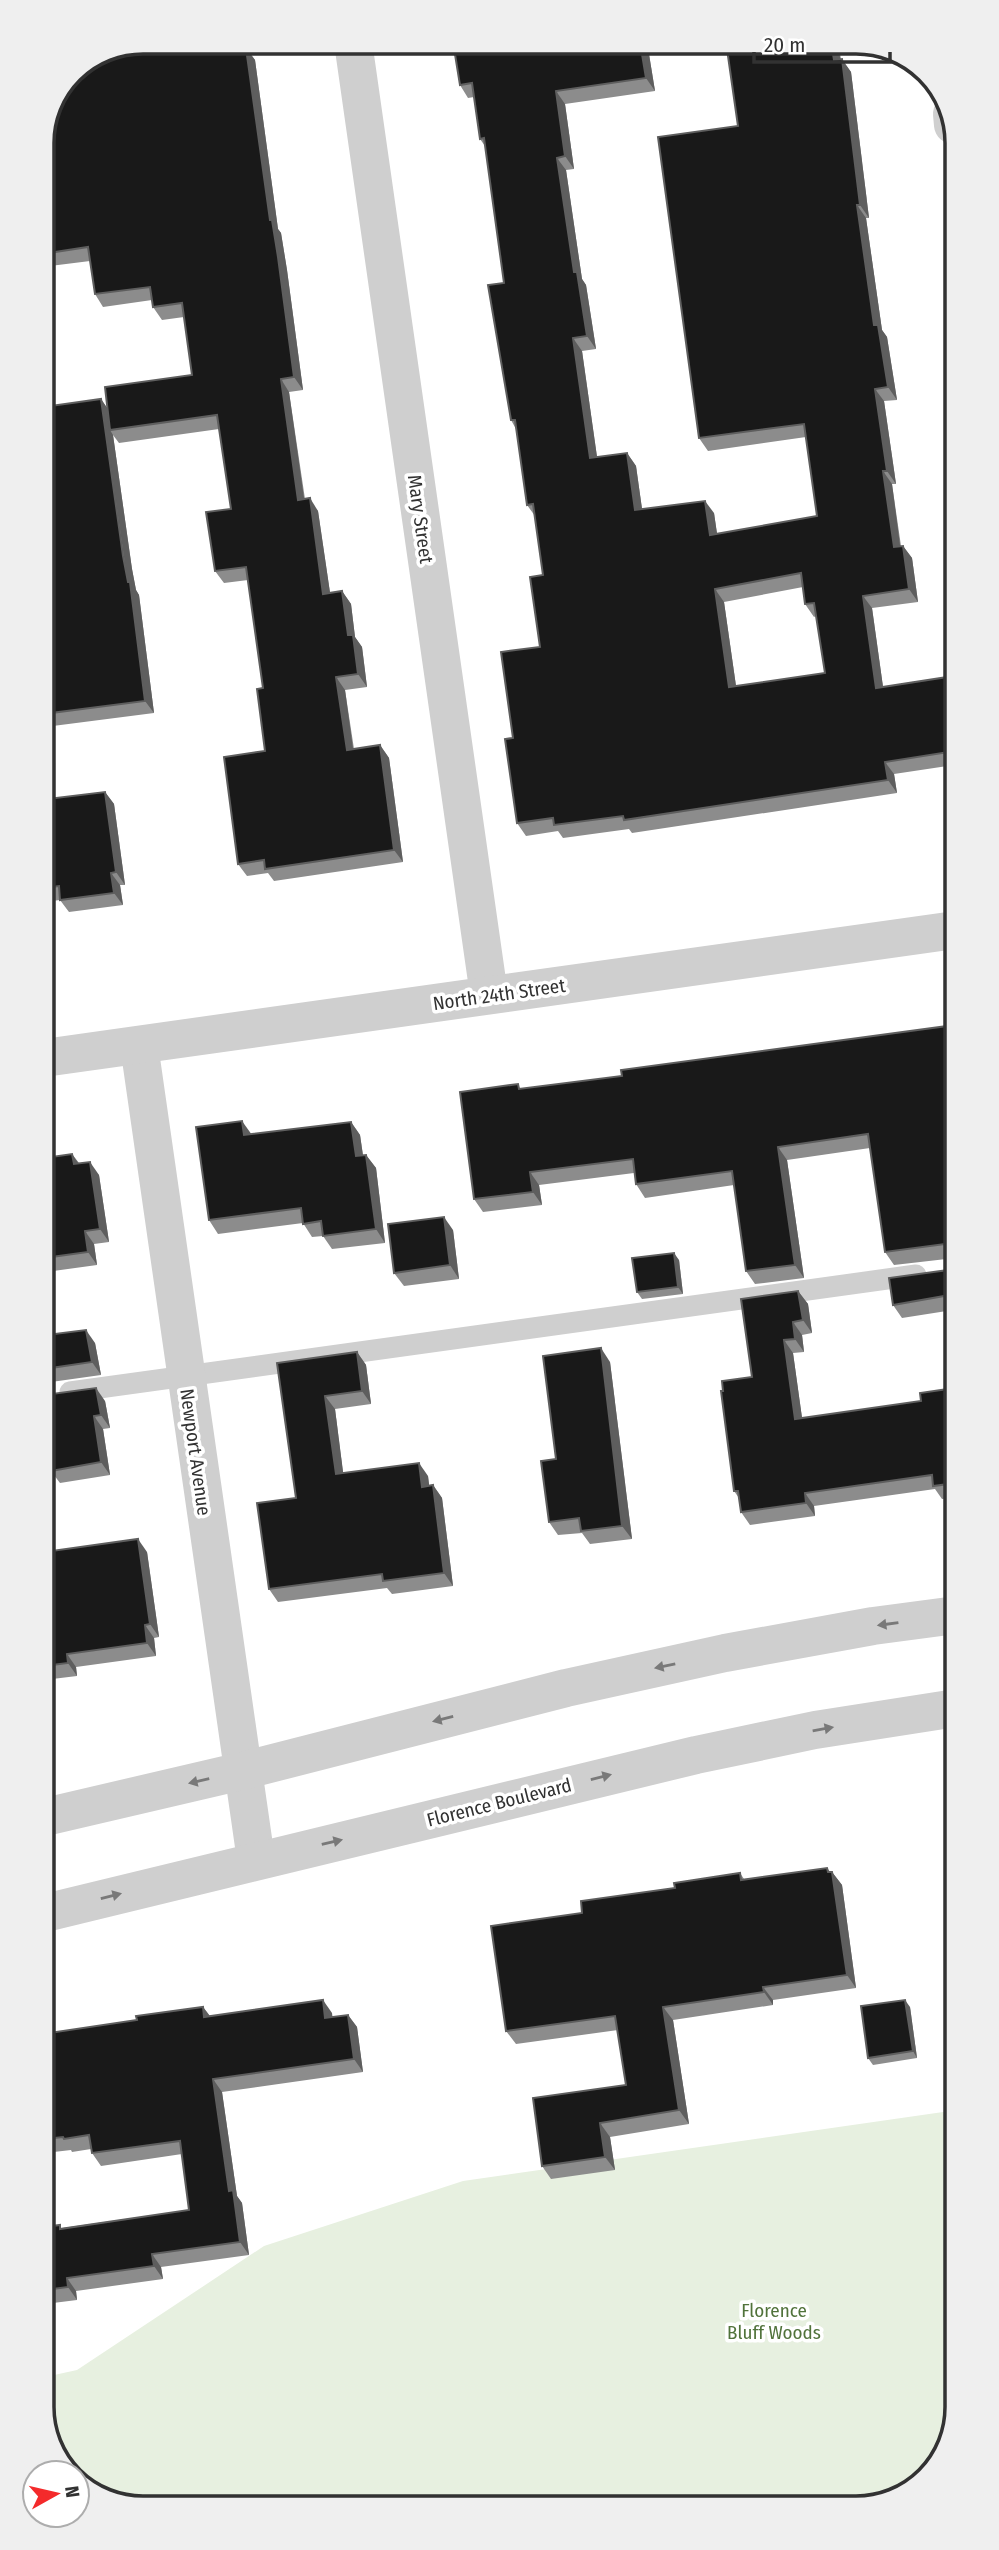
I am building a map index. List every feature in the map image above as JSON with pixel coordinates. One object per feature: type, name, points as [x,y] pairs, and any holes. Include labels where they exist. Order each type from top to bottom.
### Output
[{"type":"street","name":"Mary Street","points":[[355,54],[489,995]]},
{"type":"street","name":"North 24th Street","points":[[54,1057],[945,931]]},
{"type":"street","name":"Newport Avenue","points":[[139,1045],[256,1860]]},
{"type":"street","points":[[54,1814],[242,1771],[566,1688],[698,1658],[873,1626],[945,1616]]},
{"type":"street","name":"Florence Boulevard","points":[[54,1911],[696,1755],[815,1730],[945,1710]]},
{"type":"lane","points":[[54,1395],[930,1273]]},
{"type":"green space","name":"Florence Bluff Woods","points":[[945,2112],[943,2424],[936,2446],[914,2474],[895,2487],[879,2493],[856,2496],[137,2496],[109,2489],[91,2478],[91,2459],[71,2459],[57,2430],[54,2375],[77,2370],[264,2246],[463,2181]]},
{"type":"building","points":[[247,54],[294,377],[281,379],[298,500],[310,498],[323,594],[342,591],[348,635],[353,635],[358,674],[336,677],[347,750],[380,745],[394,850],[265,869],[264,860],[238,864],[224,757],[265,751],[257,689],[263,688],[246,567],[215,571],[206,512],[231,509],[217,415],[110,430],[105,387],[192,375],[182,303],[153,307],[150,287],[95,294],[88,247],[54,252],[54,137],[63,104],[73,89],[99,66],[132,55]]},
{"type":"building","points":[[455,54],[642,54],[646,78],[556,91],[565,156],[557,158],[574,272],[577,272],[587,336],[573,338],[590,458],[627,453],[635,510],[705,501],[710,535],[817,516],[804,424],[699,438],[658,137],[738,126],[728,54],[833,54],[834,60],[842,59],[860,205],[857,205],[874,325],[878,325],[888,387],[875,389],[887,471],[883,471],[894,547],[903,546],[909,589],[863,596],[876,688],[945,677],[945,753],[885,762],[888,780],[624,820],[623,816],[554,825],[553,818],[517,823],[505,739],[513,738],[501,652],[540,647],[530,577],[543,575],[533,504],[527,505],[515,420],[511,420],[488,285],[504,283],[484,138],[480,139],[472,83],[460,85]],"holes":[[[801,573],[805,604],[814,603],[825,673],[729,687],[715,589]]]},
{"type":"building","points":[[101,399],[123,556],[130,582],[145,701],[54,713],[54,405]]},
{"type":"building","points":[[105,792],[116,872],[111,873],[114,893],[60,900],[59,886],[54,887],[54,798]]},
{"type":"building","points":[[945,1026],[945,1244],[885,1252],[868,1134],[778,1147],[795,1265],[746,1271],[732,1171],[636,1184],[633,1159],[530,1172],[533,1192],[474,1199],[460,1092],[518,1084],[519,1089],[622,1076],[621,1070]]},
{"type":"building","points":[[242,1121],[244,1135],[351,1122],[356,1156],[366,1155],[376,1229],[323,1236],[321,1221],[303,1224],[301,1208],[209,1220],[196,1127]]},
{"type":"building","points":[[72,1154],[74,1164],[90,1162],[100,1229],[85,1231],[88,1252],[54,1257],[54,1157]]},
{"type":"building","points":[[444,1217],[450,1265],[394,1273],[388,1224]]},
{"type":"building","points":[[674,1253],[678,1287],[637,1292],[632,1258]]},
{"type":"building","points":[[945,1270],[945,1296],[893,1305],[889,1278]]},
{"type":"building","points":[[798,1291],[803,1320],[793,1322],[795,1339],[784,1340],[795,1419],[921,1401],[920,1393],[945,1389],[945,1484],[933,1486],[932,1475],[805,1493],[806,1503],[741,1512],[738,1491],[734,1491],[721,1391],[722,1381],[752,1377],[741,1299]]},
{"type":"building","points":[[86,1330],[92,1362],[54,1368],[54,1334]]},
{"type":"building","points":[[601,1348],[622,1526],[581,1531],[579,1518],[549,1522],[541,1461],[556,1459],[543,1356]]},
{"type":"building","points":[[357,1352],[362,1391],[325,1396],[336,1474],[419,1463],[422,1487],[433,1485],[444,1573],[383,1581],[382,1574],[269,1589],[257,1503],[296,1498],[277,1363]]},
{"type":"building","points":[[96,1388],[101,1415],[94,1416],[101,1462],[54,1470],[54,1394]]},
{"type":"building","points":[[138,1539],[150,1624],[145,1625],[147,1643],[67,1654],[68,1663],[54,1665],[54,1551]]},
{"type":"building","points":[[827,1868],[828,1872],[832,1872],[847,1975],[763,1987],[764,1992],[663,2007],[679,2110],[600,2123],[605,2157],[542,2166],[533,2098],[626,2085],[615,2016],[506,2031],[491,1926],[582,1913],[581,1901],[675,1888],[674,1883],[740,1873],[741,1880]]},
{"type":"building","points":[[323,2000],[325,2018],[348,2015],[354,2059],[213,2079],[229,2191],[233,2190],[240,2242],[152,2254],[154,2266],[67,2278],[68,2287],[54,2289],[54,2226],[60,2225],[60,2229],[189,2210],[180,2141],[92,2153],[89,2135],[54,2138],[54,2032],[137,2020],[136,2016],[203,2007],[204,2017]]},
{"type":"building","points":[[905,2000],[913,2051],[868,2058],[861,2006]]}]
